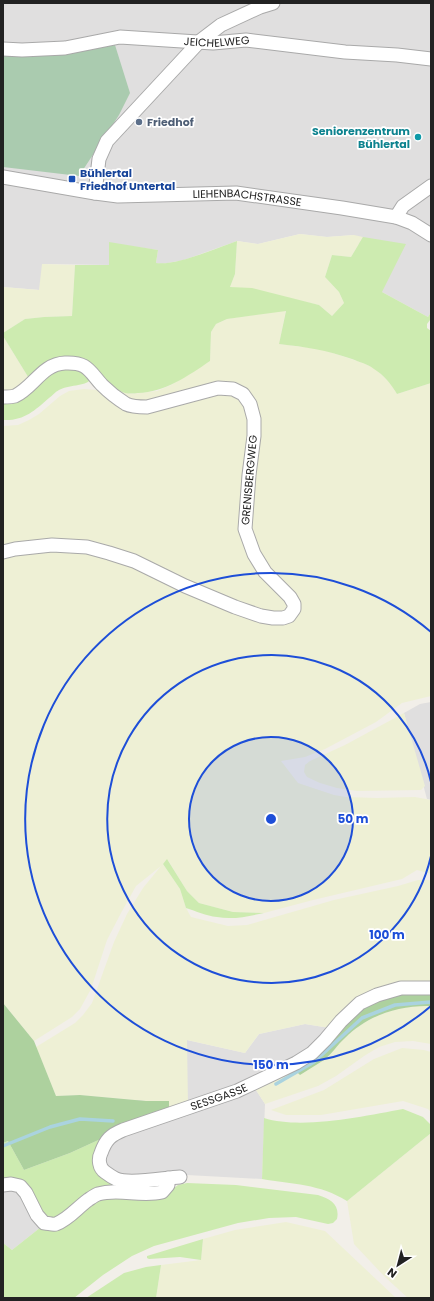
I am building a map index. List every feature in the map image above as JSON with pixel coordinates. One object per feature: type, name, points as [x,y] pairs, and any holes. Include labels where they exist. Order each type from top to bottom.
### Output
[{"type":"street","points":[[95,193],[100,159],[108,141],[200,42],[221,25],[260,7],[273,3]]},
{"type":"street","name":"JEICHELWEG","points":[[3,49],[22,50],[65,48],[120,37],[213,43],[246,40],[345,52],[396,54],[431,59]]},
{"type":"street","name":"LIEHENBACHSTRASSE","points":[[3,177],[118,196],[236,193],[396,217],[412,223],[431,235]]},
{"type":"street","points":[[396,217],[403,206],[431,186]]},
{"type":"street","name":"GRENISBERGWEG","points":[[3,397],[14,396],[24,390],[46,369],[65,363],[78,364],[86,367],[109,391],[127,405],[147,406],[218,388],[233,389],[243,394],[250,404],[254,419],[254,436],[249,475],[245,529],[254,554],[261,566],[290,597],[294,604],[294,609],[289,616],[283,618],[261,616],[185,586],[134,561],[109,552],[87,547],[52,545],[15,549],[3,552]]},
{"type":"street","name":"SESSGASSE","points":[[3,1185],[11,1184],[20,1186],[26,1193],[37,1215],[44,1223],[55,1224],[70,1216],[80,1206],[97,1194],[114,1191],[133,1194],[152,1194],[162,1192],[174,1177],[130,1182],[116,1179],[102,1170],[99,1156],[104,1145],[112,1135],[237,1091],[296,1063],[312,1053],[341,1021],[360,1003],[366,1000],[401,988],[431,988]]},
{"type":"shaded area","points":[[3,3],[431,3],[431,312],[428,317],[382,292],[354,235],[327,237],[300,234],[258,244],[237,241],[184,260],[162,264],[156,263],[158,250],[109,243],[109,265],[43,264],[40,290],[3,287]]},
{"type":"shaded area","points":[[431,702],[431,800],[427,799],[404,713],[420,704]]},
{"type":"shaded area","points":[[305,1024],[330,1028],[336,1032],[254,1087],[265,1104],[262,1179],[187,1175],[161,1184],[109,1181],[97,1147],[187,1040],[245,1053],[259,1034]]},
{"type":"shaded area","points":[[16,1181],[41,1227],[12,1250],[3,1243],[3,1182]]},
{"type":"green space","points":[[115,45],[130,93],[119,115],[79,176],[3,167],[3,54],[55,55]]},
{"type":"green space","points":[[300,234],[327,237],[354,235],[363,237],[351,257],[332,255],[325,277],[339,292],[344,303],[332,316],[319,305],[271,294],[230,287],[235,274],[237,241],[258,244]]},
{"type":"green space","points":[[363,237],[406,244],[382,292],[428,317],[431,312],[431,321],[430,320],[427,324],[427,328],[431,331],[431,383],[397,394],[390,383],[378,371],[366,364],[325,351],[279,344],[286,311],[227,319],[216,324],[211,332],[210,361],[185,377],[158,390],[129,394],[114,388],[75,359],[30,380],[3,336],[3,333],[25,319],[72,316],[75,265],[109,265],[109,242],[158,250],[156,263],[165,263],[175,262],[208,252],[237,241],[235,274],[230,287],[252,288],[319,305],[332,316],[344,303],[339,292],[325,277],[332,255],[351,257]]},
{"type":"green space","points":[[42,264],[75,265],[72,316],[25,319],[3,333],[3,287],[39,290]]},
{"type":"green space","points":[[286,310],[279,344],[321,349],[363,363],[374,368],[381,374],[391,384],[397,394],[431,383],[431,696],[402,703],[376,722],[325,749],[305,757],[281,761],[298,783],[334,795],[377,798],[415,797],[431,800],[431,874],[417,870],[402,879],[264,913],[233,912],[199,903],[187,891],[168,860],[163,864],[180,889],[186,908],[191,917],[228,926],[247,925],[334,900],[398,886],[418,880],[429,880],[431,881],[431,984],[330,1028],[305,1024],[259,1034],[245,1053],[187,1040],[188,1106],[169,1111],[169,1101],[146,1101],[80,1095],[56,1096],[36,1047],[75,1023],[92,1003],[114,942],[127,914],[143,888],[161,866],[136,886],[107,940],[91,989],[80,1009],[72,1017],[34,1041],[3,1003],[3,426],[18,425],[29,420],[39,414],[60,396],[69,391],[84,389],[97,390],[104,393],[121,392],[132,394],[157,391],[171,385],[210,361],[211,332],[216,324],[227,319]]},
{"type":"green space","points":[[3,336],[30,380],[20,389],[3,395]]},
{"type":"green space","points":[[54,369],[81,369],[90,380],[85,383],[62,388],[23,417],[3,420],[3,400]]},
{"type":"green space","points":[[404,713],[425,786],[421,790],[357,791],[337,788],[307,777],[304,772],[305,765],[310,761],[345,745]]},
{"type":"green space","points":[[167,859],[187,891],[199,903],[233,912],[264,913],[223,918],[209,916],[186,908],[180,889],[163,864]]},
{"type":"green space","points":[[431,992],[431,1006],[407,1007],[385,1013],[374,1018],[354,1030],[324,1060],[300,1075],[294,1069],[356,1012],[392,994]]},
{"type":"green space","points":[[3,1003],[34,1041],[56,1096],[80,1095],[146,1101],[169,1101],[169,1111],[70,1153],[24,1170],[8,1141],[3,1143]]},
{"type":"green space","points":[[417,1005],[431,1006],[431,1044],[413,1041],[395,1042],[379,1047],[336,1076],[318,1086],[265,1104],[254,1087],[294,1069],[300,1074],[325,1059],[345,1037],[369,1019],[396,1009]]},
{"type":"green space","points":[[402,1048],[431,1052],[431,1112],[428,1109],[403,1101],[321,1115],[286,1115],[271,1110],[324,1090],[374,1059]]},
{"type":"green space","points":[[403,1109],[423,1117],[431,1125],[431,1133],[347,1201],[337,1195],[316,1188],[262,1179],[264,1118],[296,1123],[333,1121]]},
{"type":"green space","points":[[431,1133],[431,1298],[408,1298],[385,1277],[354,1244],[347,1201]]},
{"type":"green space","points":[[105,1137],[97,1169],[161,1184],[161,1188],[111,1189],[61,1218],[46,1220],[30,1193],[3,1182],[3,1143],[8,1141],[24,1170],[70,1153]]},
{"type":"green space","points":[[187,1183],[236,1185],[318,1195],[327,1198],[334,1203],[338,1214],[337,1219],[333,1223],[328,1224],[296,1217],[269,1218],[238,1223],[154,1246],[132,1256],[103,1275],[74,1298],[3,1298],[3,1243],[12,1250],[41,1227],[99,1198],[165,1195],[178,1185]]},
{"type":"green space","points":[[286,1222],[325,1231],[396,1298],[156,1298],[161,1265],[201,1260],[203,1239],[235,1230]]},
{"type":"green space","points":[[203,1239],[201,1260],[180,1257],[147,1258],[147,1256]]},
{"type":"green space","points":[[161,1265],[156,1298],[86,1298],[124,1273],[146,1267]]},
{"type":"waterway","points":[[276,1084],[314,1062],[362,1018],[395,1005],[431,1002]]},
{"type":"waterway","points":[[3,1146],[50,1127],[80,1119],[113,1121]]},
{"type":"place","name":"Friedhof","points":[[139,122]]},
{"type":"place","name":"Seniorenzentrum Bühlertal","points":[[418,137]]},
{"type":"place","name":"Bühlertal Friedhof Untertal","points":[[72,179]]}]
